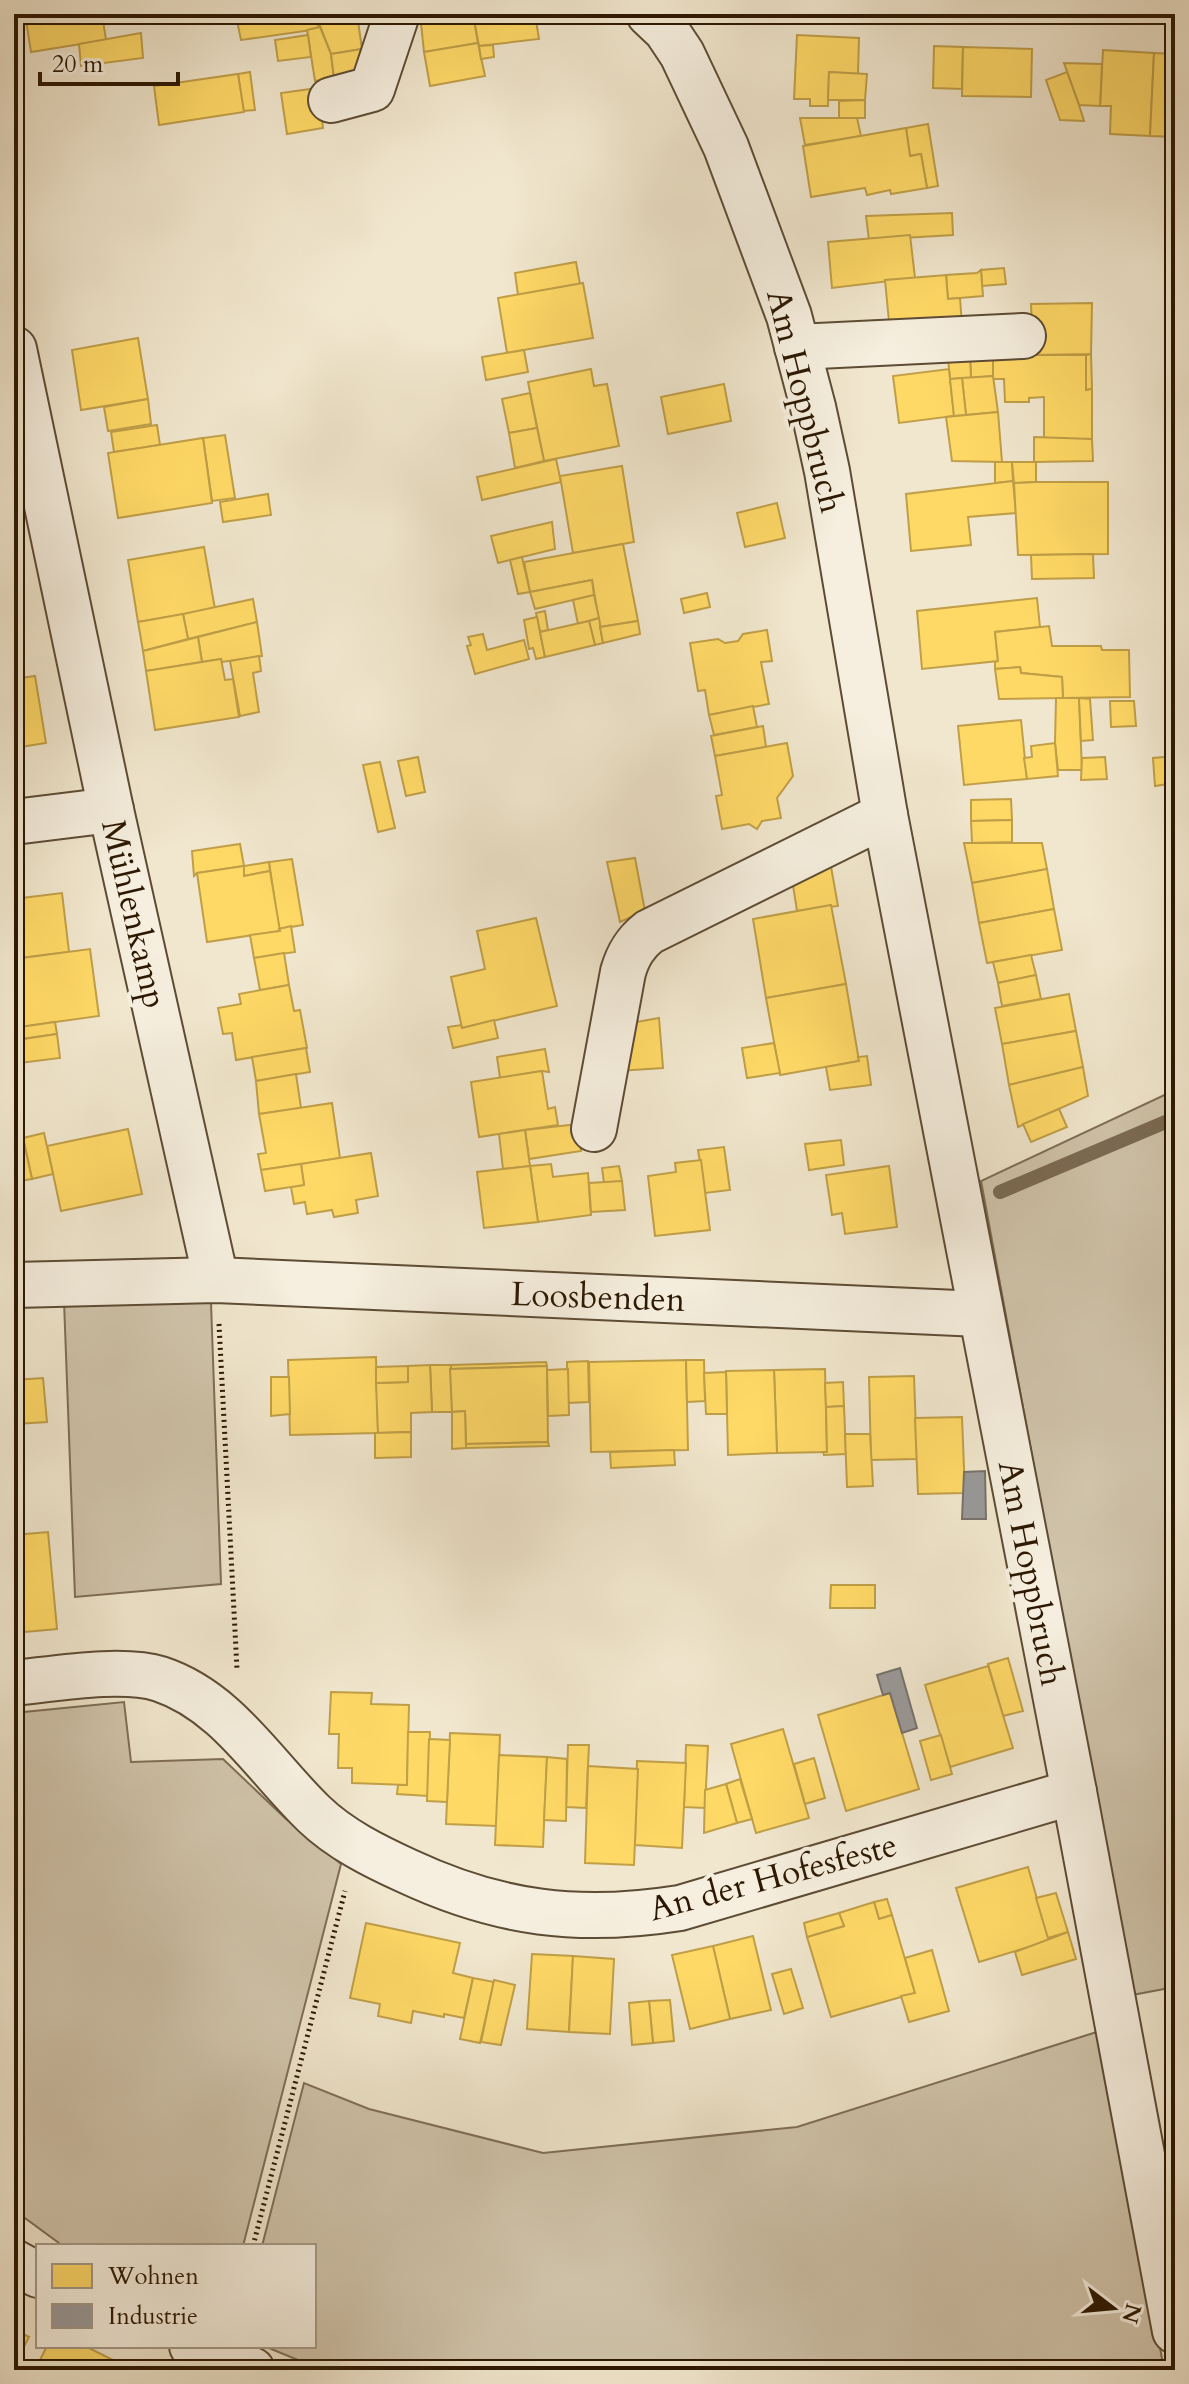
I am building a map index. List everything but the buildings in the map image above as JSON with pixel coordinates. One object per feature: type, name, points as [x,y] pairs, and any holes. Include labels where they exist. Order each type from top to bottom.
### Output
[{"type":"street","points":[[331,100],[372,89],[397,14]]},
{"type":"street","name":"Am Hoppbruch","points":[[649,14],[666,30],[682,54],[726,147],[779,285],[827,471],[885,815],[1175,2331]]},
{"type":"street","points":[[797,347],[1023,336]]},
{"type":"street","name":"Mühlenkamp","points":[[14,352],[111,810],[216,1280]]},
{"type":"street","points":[[14,822],[111,810]]},
{"type":"street","points":[[594,1129],[623,972],[638,942],[649,932],[885,815]]},
{"type":"street","points":[[14,1285],[216,1280]]},
{"type":"street","name":"Loosbenden","points":[[216,1280],[980,1314]]},
{"type":"street","name":"An der Hofesfeste","points":[[14,1683],[121,1674],[156,1678],[202,1700],[240,1734],[313,1813],[357,1846],[435,1884],[501,1906],[563,1916],[634,1915],[680,1908],[1074,1792]]},
{"type":"street","points":[[14,2262],[36,2274]]},
{"type":"street","points":[[182,2370],[191,2348]]},
{"type":"street","points":[[197,2348],[252,2370]]},
{"type":"path","points":[[216,1280],[240,1734]]},
{"type":"path","points":[[254,2244],[357,1846]]},
{"type":"shaded area","points":[[1175,1090],[1175,1987],[1132,1995],[981,1181]]},
{"type":"shaded area","points":[[64,1301],[211,1303],[221,1584],[75,1597]]},
{"type":"shaded area","points":[[124,1702],[131,1762],[223,1759],[285,1818],[341,1864],[244,2244],[60,2244],[14,2210],[14,1713]]},
{"type":"shaded area","points":[[1103,2030],[1164,2370],[322,2370],[269,2348],[316,2348],[316,2244],[263,2244],[304,2083],[369,2109],[543,2153],[797,2127]]},
{"type":"waterway","points":[[1000,1192],[1175,1118]]}]
